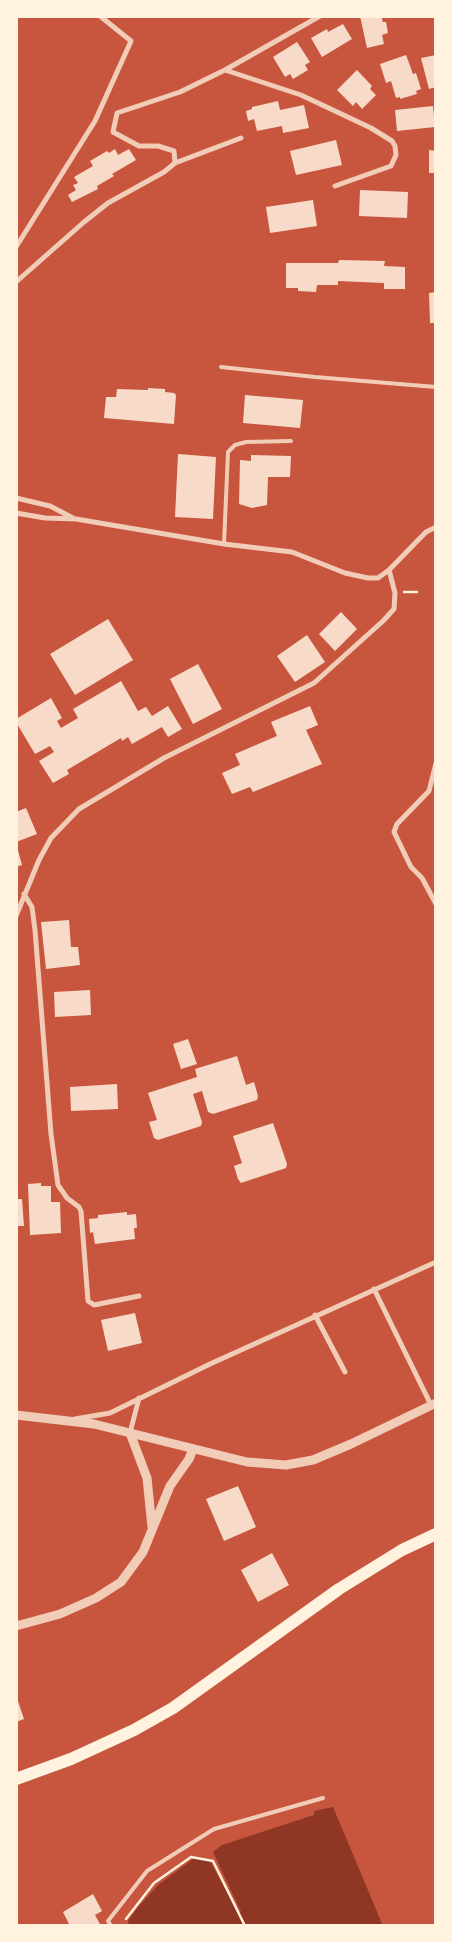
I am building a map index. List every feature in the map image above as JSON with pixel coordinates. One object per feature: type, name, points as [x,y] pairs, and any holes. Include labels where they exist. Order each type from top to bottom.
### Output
[{"type":"main road","points":[[16,1778],[80,1755],[134,1730],[173,1708],[339,1589],[402,1550],[436,1534]]},
{"type":"street","points":[[16,247],[95,121],[131,42],[100,16]]},
{"type":"street","points":[[175,163],[174,151],[158,146],[139,146],[113,132],[117,114],[180,92],[225,70],[320,16]]},
{"type":"street","points":[[225,70],[301,95],[371,128],[395,146],[396,155],[391,166],[335,186]]},
{"type":"street","points":[[16,282],[90,217],[108,204],[164,172],[175,163],[241,138]]},
{"type":"street","points":[[16,498],[50,506],[76,519]]},
{"type":"street","points":[[16,513],[45,518],[76,519],[224,544],[292,552],[345,573],[368,578],[378,578],[389,570],[426,532],[436,527]]},
{"type":"street","points":[[16,916],[39,860],[52,838],[79,809],[164,758],[314,683],[383,622],[395,606],[395,593],[389,570]]},
{"type":"street","points":[[436,763],[429,791],[397,824],[394,832],[411,867],[422,878],[436,904]]},
{"type":"street","points":[[24,894],[32,907],[35,930],[51,1134],[58,1185],[67,1198],[79,1207],[81,1211],[88,1301],[94,1305],[139,1296]]},
{"type":"street","points":[[69,1420],[110,1413],[315,1315],[436,1262]]},
{"type":"street","points":[[16,1415],[69,1420],[247,1462],[286,1465],[313,1460],[351,1444],[433,1404],[374,1289]]},
{"type":"street","points":[[315,1315],[345,1372]]},
{"type":"street","points":[[139,1398],[130,1433],[147,1478],[153,1529]]},
{"type":"street","points":[[16,1626],[60,1614],[108,1592],[120,1582],[143,1552],[170,1486],[189,1459],[193,1449]]},
{"type":"lane","points":[[221,367],[436,387]]},
{"type":"lane","points":[[224,544],[228,452],[235,446],[246,442],[291,441]]},
{"type":"lane","points":[[111,1926],[108,1921],[148,1871],[214,1829],[323,1798]]},
{"type":"path","points":[[126,1919],[154,1883],[191,1857],[213,1861],[245,1926]]},
{"type":"shaded area","points":[[333,1807],[383,1926],[129,1926],[128,1921],[158,1885],[193,1859],[209,1859],[238,1913],[241,1912],[213,1852],[222,1845],[314,1815],[314,1811]]},
{"type":"building","points":[[360,16],[381,16],[383,22],[386,22],[388,33],[382,35],[384,44],[367,48]]},
{"type":"building","points":[[343,24],[352,39],[322,57],[311,38],[327,29],[328,32]]},
{"type":"building","points":[[297,42],[310,62],[305,65],[308,70],[293,79],[290,74],[285,77],[273,57]]},
{"type":"building","points":[[406,55],[413,74],[416,73],[421,89],[416,91],[417,94],[400,99],[400,97],[396,98],[391,81],[386,83],[380,64]]},
{"type":"building","points":[[436,55],[436,87],[429,89],[421,58]]},
{"type":"building","points":[[357,70],[372,86],[370,89],[376,95],[362,109],[356,102],[353,106],[337,90]]},
{"type":"building","points":[[278,101],[280,110],[304,105],[309,128],[283,133],[282,126],[257,131],[254,119],[248,121],[246,111],[252,109],[252,107]]},
{"type":"building","points":[[433,106],[435,127],[397,131],[395,110]]},
{"type":"building","points":[[336,140],[342,165],[296,175],[290,151]]},
{"type":"building","points":[[115,149],[118,155],[129,149],[136,160],[112,174],[114,176],[97,186],[98,189],[72,202],[68,195],[76,190],[73,185],[78,183],[74,177],[93,166],[90,161],[107,151],[109,153]]},
{"type":"building","points":[[429,150],[436,151],[436,173],[429,173]]},
{"type":"building","points":[[360,190],[408,192],[407,218],[359,216]]},
{"type":"building","points":[[313,200],[317,226],[270,233],[266,207]]},
{"type":"building","points":[[339,260],[385,261],[384,266],[405,267],[405,289],[384,289],[384,283],[338,281],[338,285],[317,285],[316,292],[298,291],[298,288],[286,288],[286,263],[338,263]]},
{"type":"building","points":[[436,292],[436,323],[430,323],[429,293]]},
{"type":"building","points":[[148,388],[165,389],[165,392],[176,395],[174,424],[104,418],[106,397],[116,397],[117,389],[148,390]]},
{"type":"building","points":[[245,395],[303,400],[300,428],[243,423]]},
{"type":"building","points":[[178,454],[216,457],[213,519],[175,517]]},
{"type":"building","points":[[251,455],[291,456],[290,477],[268,477],[267,505],[252,508],[239,504],[240,460],[251,461]]},
{"type":"building","points":[[341,612],[357,629],[335,651],[319,634]]},
{"type":"building","points":[[108,619],[133,660],[75,695],[50,654]]},
{"type":"building","points":[[307,635],[325,662],[295,682],[277,656]]},
{"type":"building","points":[[198,664],[222,709],[193,724],[170,679]]},
{"type":"building","points":[[121,681],[138,711],[146,707],[152,716],[168,706],[182,729],[168,737],[162,727],[132,744],[128,737],[122,741],[121,738],[67,770],[69,774],[53,783],[39,761],[54,752],[50,746],[35,754],[16,719],[51,698],[62,718],[57,721],[61,728],[78,718],[73,709]]},
{"type":"building","points":[[310,706],[318,725],[306,730],[322,764],[253,792],[250,787],[232,794],[222,773],[240,765],[235,754],[277,736],[271,722]]},
{"type":"building","points":[[26,808],[37,834],[16,842],[16,812]]},
{"type":"building","points":[[16,843],[22,865],[16,867]]},
{"type":"building","points":[[69,920],[71,947],[78,947],[80,965],[46,969],[41,922]]},
{"type":"building","points":[[90,990],[91,1015],[55,1017],[54,992]]},
{"type":"building","points":[[188,1039],[197,1064],[181,1069],[173,1044]]},
{"type":"building","points":[[237,1056],[246,1085],[254,1082],[258,1096],[257,1100],[213,1114],[208,1112],[202,1091],[193,1094],[202,1122],[201,1126],[158,1140],[154,1138],[149,1122],[157,1120],[148,1093],[197,1077],[195,1069]]},
{"type":"building","points":[[117,1084],[118,1109],[71,1111],[70,1087]]},
{"type":"building","points":[[273,1123],[287,1164],[286,1168],[241,1183],[234,1166],[242,1163],[233,1136]]},
{"type":"building","points":[[41,1183],[41,1186],[51,1186],[51,1202],[60,1202],[61,1233],[30,1235],[28,1184]]},
{"type":"building","points":[[16,1199],[22,1199],[24,1226],[16,1226]]},
{"type":"building","points":[[127,1212],[127,1215],[136,1214],[137,1228],[134,1228],[135,1239],[95,1244],[93,1232],[90,1233],[89,1219],[98,1218],[98,1215]]},
{"type":"building","points":[[135,1313],[142,1343],[108,1351],[101,1320]]},
{"type":"building","points":[[238,1486],[256,1527],[224,1541],[206,1499]]},
{"type":"building","points":[[272,1553],[289,1585],[258,1602],[241,1570]]},
{"type":"building","points":[[16,1695],[24,1719],[16,1722]]},
{"type":"building","points":[[93,1894],[102,1911],[95,1915],[101,1926],[70,1926],[63,1912]]}]
